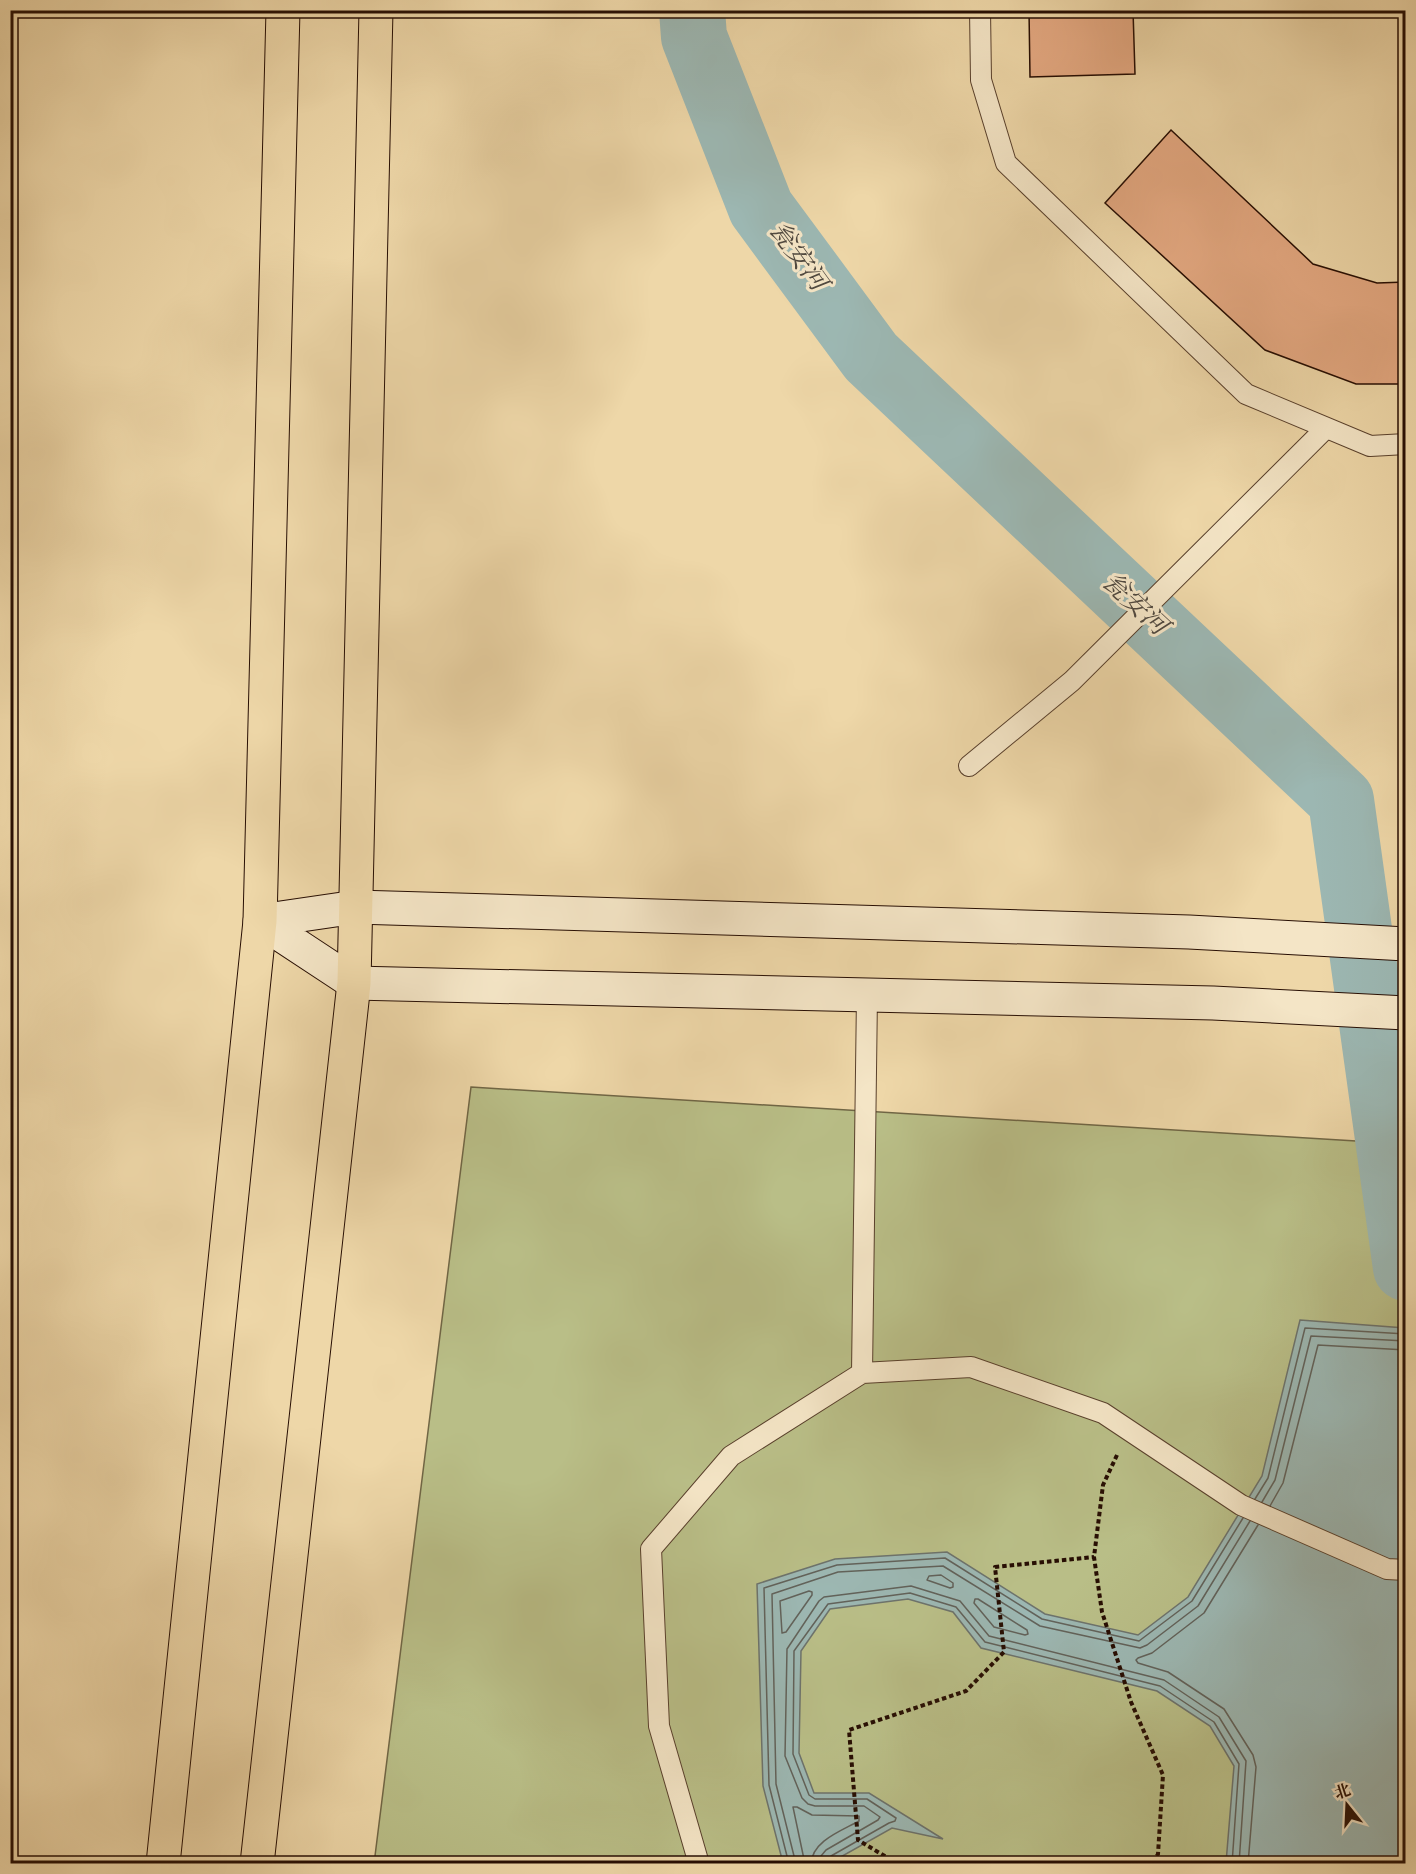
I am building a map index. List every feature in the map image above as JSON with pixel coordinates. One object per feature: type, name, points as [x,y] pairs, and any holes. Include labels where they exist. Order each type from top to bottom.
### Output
[{"type":"main road","points":[[163,1863],[260,921],[283,10]]},
{"type":"main road","points":[[257,1863],[354,983],[376,10]]},
{"type":"main road","points":[[260,921],[356,907],[1189,932],[1406,944]]},
{"type":"main road","points":[[260,921],[354,983],[1213,1003],[1406,1013]]},
{"type":"lane","points":[[980,10],[981,80],[1006,163],[1246,394],[1370,447],[1406,444]]},
{"type":"lane","points":[[969,766],[1072,681],[1326,428]]},
{"type":"lane","points":[[862,1373],[867,995]]},
{"type":"lane","points":[[699,1863],[659,1726],[651,1549],[731,1456],[862,1373],[971,1367],[1103,1413],[1241,1505],[1387,1569],[1406,1570]]},
{"type":"path","points":[[1128,1430],[1103,1485],[1094,1557],[1102,1612],[1131,1702],[1163,1775],[1158,1854],[1152,1863]]},
{"type":"path","points":[[898,1863],[858,1840],[849,1730],[966,1691],[1004,1652],[995,1567],[1094,1557]]},
{"type":"green space","points":[[471,1087],[1405,1144],[1405,1863],[374,1864]]},
{"type":"water","points":[[1300,1320],[1405,1328],[1405,1863],[1226,1863],[1234,1766],[1210,1726],[1157,1691],[981,1648],[953,1612],[908,1599],[830,1609],[801,1651],[799,1753],[814,1793],[869,1793],[943,1839],[892,1828],[830,1863],[783,1863],[763,1786],[757,1584],[835,1559],[947,1552],[1045,1614],[1138,1635],[1188,1597],[1262,1476]]},
{"type":"building","points":[[1029,10],[1133,10],[1135,74],[1030,77]]},
{"type":"building","points":[[1171,130],[1313,264],[1377,283],[1406,282],[1406,384],[1356,384],[1265,350],[1105,203]]},
{"type":"waterway","name":"瓮安河","points":[[692,10],[694,37],[761,208],[871,357],[1341,800],[1406,1268]]}]
